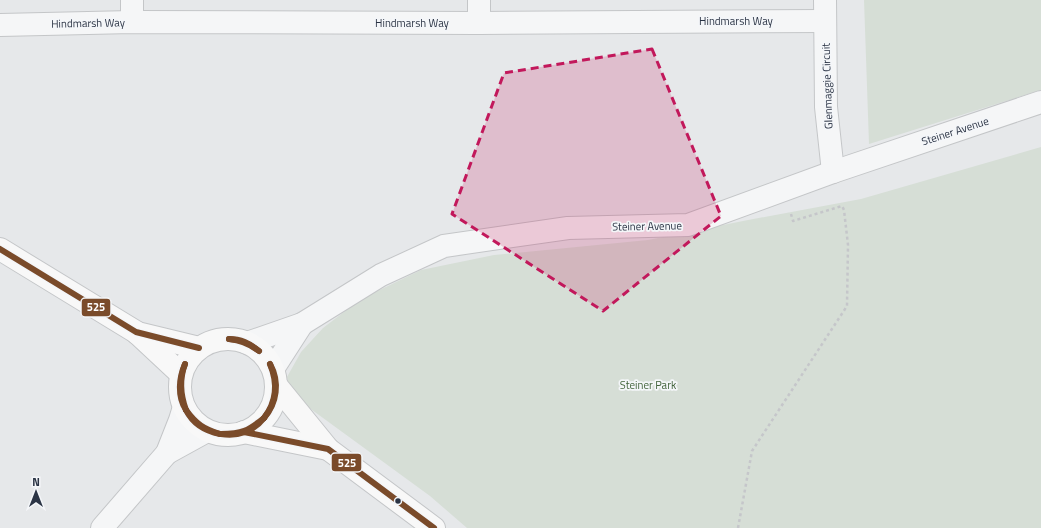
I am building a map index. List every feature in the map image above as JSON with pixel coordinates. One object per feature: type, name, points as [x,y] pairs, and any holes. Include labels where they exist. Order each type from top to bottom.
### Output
[{"type":"street","points":[[132,0],[132,22]]},
{"type":"street","points":[[479,0],[479,23]]},
{"type":"street","name":"Hindmarsh Way","points":[[0,25],[132,22],[479,23],[825,10]]},
{"type":"street","name":"Glenmaggie Circuit","points":[[825,10],[826,107],[833,172]]},
{"type":"street","name":"Steiner Avenue","points":[[247,343],[302,324],[381,275],[444,246],[568,228],[688,226],[833,172],[1041,102]]},
{"type":"street","points":[[0,249],[136,332],[181,374]]},
{"type":"street","name":"Steiner Avenue","points":[[275,377],[302,324]]},
{"type":"street","points":[[136,332],[199,348]]},
{"type":"street","points":[[275,377],[274,402],[270,411],[259,424],[244,432],[227,436],[207,431],[193,421],[184,407],[179,391],[181,374],[187,360],[199,348],[214,340],[231,339],[247,343],[264,354],[275,377],[328,449],[434,528]]},
{"type":"street","points":[[102,528],[167,453],[184,407]]},
{"type":"street","points":[[167,453],[207,431]]},
{"type":"street","points":[[244,432],[328,449]]},
{"type":"path","points":[[738,528],[752,451],[847,306],[848,245],[844,210],[842,206],[793,221]]},
{"type":"highlighted area","points":[[652,49],[721,216],[603,311],[452,214],[504,73]]},
{"type":"green space","points":[[864,0],[1041,0],[1041,90],[869,144]]},
{"type":"green space","name":"Steiner Park","points":[[1041,147],[1041,528],[467,528],[430,496],[297,399],[290,391],[287,377],[301,352],[323,328],[361,299],[421,270],[494,255],[648,240],[861,199]]},
{"type":"transit line","name":"525","points":[[0,249],[136,332],[199,348]]},
{"type":"transit line","name":"525","points":[[229,339],[245,343],[259,351]]},
{"type":"transit line","name":"525","points":[[229,339],[245,342],[259,351]]},
{"type":"transit line","name":"525","points":[[185,364],[181,387],[182,398],[186,410]]},
{"type":"transit line","name":"525","points":[[185,364],[181,375],[180,393],[186,410]]},
{"type":"transit line","name":"525","points":[[264,418],[272,405],[275,392],[273,371],[270,364]]},
{"type":"transit line","name":"525","points":[[264,418],[272,406],[276,392],[275,378],[270,364]]},
{"type":"transit line","name":"525","points":[[186,410],[193,419],[201,425],[220,434]]},
{"type":"transit line","name":"525","points":[[186,410],[192,419],[204,429],[220,434]]},
{"type":"transit line","name":"525","points":[[221,434],[244,431],[264,418]]},
{"type":"transit line","name":"525","points":[[221,434],[233,435],[245,432],[260,423],[264,418]]},
{"type":"transit line","name":"525","points":[[244,432],[328,449],[434,528]]}]
